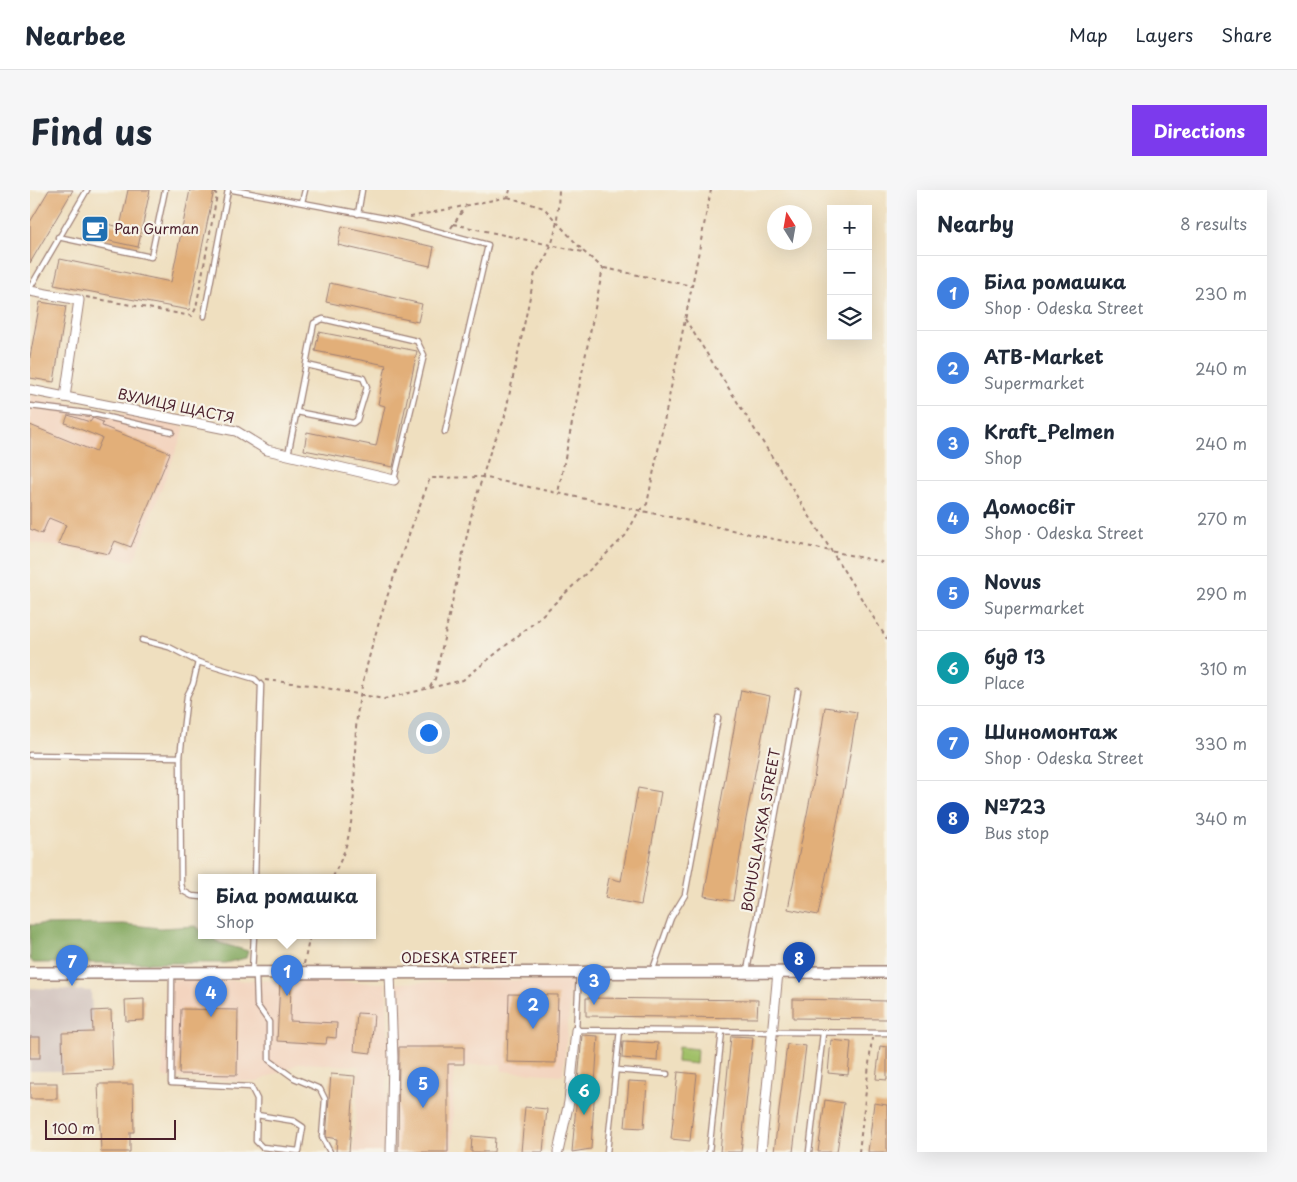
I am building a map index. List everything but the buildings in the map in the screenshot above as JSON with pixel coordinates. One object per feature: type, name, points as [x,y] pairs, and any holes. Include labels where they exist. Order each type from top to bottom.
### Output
[{"type":"street","points":[[30,290],[79,300],[64,397]]},
{"type":"street","name":"ВУЛИЦЯ ЩАСТЯ","points":[[30,390],[236,431],[267,450],[394,480]]},
{"type":"street","points":[[761,1152],[778,972]]},
{"type":"street","name":"ODESKA STREET","points":[[30,973],[887,972]]},
{"type":"street","points":[[390,973],[393,1058],[391,1152]]},
{"type":"street","points":[[558,1152],[569,1102],[576,1030]]},
{"type":"lane","points":[[30,290],[58,237],[87,190]]},
{"type":"lane","points":[[58,237],[151,257],[165,190]]},
{"type":"lane","points":[[204,316],[228,190]]},
{"type":"lane","points":[[233,190],[395,220],[488,245],[445,432]]},
{"type":"lane","points":[[302,202],[305,190]]},
{"type":"lane","points":[[358,214],[362,190]]},
{"type":"lane","points":[[288,455],[314,323],[323,319],[417,340],[424,355],[394,480]]},
{"type":"lane","points":[[297,412],[353,423],[357,420],[367,387],[363,378],[307,365]]},
{"type":"lane","points":[[30,406],[94,414],[172,432]]},
{"type":"lane","points":[[142,640],[169,648],[198,662],[255,679],[261,685],[255,874]]},
{"type":"lane","points":[[198,662],[194,684],[187,696],[180,757],[181,884],[183,891],[192,896],[198,897]]},
{"type":"lane","name":"BOHUSLAVSKA STREET","points":[[747,973],[798,691]]},
{"type":"lane","points":[[652,973],[671,918],[685,895],[718,718]]},
{"type":"lane","points":[[30,755],[180,757]]},
{"type":"lane","points":[[254,939],[254,974],[257,1006],[269,1022],[269,1060],[294,1078],[320,1089],[325,1099],[322,1137],[330,1152]]},
{"type":"lane","points":[[172,973],[170,1083],[251,1087],[257,1098],[256,1142],[262,1147],[299,1151],[303,1127],[294,1121],[257,1115]]},
{"type":"lane","points":[[579,973],[576,1030],[887,1033]]},
{"type":"lane","points":[[607,1152],[620,1030]]},
{"type":"lane","points":[[710,1152],[722,1031]]},
{"type":"lane","points":[[809,1152],[823,1033]]},
{"type":"lane","points":[[616,1070],[667,1074]]},
{"type":"path","points":[[79,300],[86,297],[192,316],[196,308],[217,195],[213,190]]},
{"type":"path","points":[[508,197],[510,190]]},
{"type":"path","points":[[430,688],[435,678],[473,508],[490,449],[504,420],[535,273],[549,254],[557,222],[559,190]]},
{"type":"path","points":[[255,679],[361,693],[384,698],[462,680],[535,622],[626,535],[639,510],[647,504],[710,190]]},
{"type":"path","points":[[395,220],[508,197],[544,208],[584,252],[603,268],[692,286]]},
{"type":"path","points":[[446,234],[466,206]]},
{"type":"path","points":[[453,224],[584,252]]},
{"type":"path","points":[[558,493],[603,268]]},
{"type":"path","points":[[685,319],[887,639]]},
{"type":"path","points":[[334,874],[347,844],[351,820],[354,747],[361,693],[381,610],[430,478],[482,477],[887,563]]},
{"type":"path","points":[[302,974],[309,939]]},
{"type":"path","points":[[859,1152],[873,1033]]},
{"type":"shaded area","points":[[30,395],[185,427],[134,561],[30,542]]},
{"type":"shaded area","points":[[165,979],[386,983],[389,1046],[383,1152],[353,1152],[359,1066],[300,1063],[256,1082],[163,1077]]},
{"type":"shaded area","points":[[572,980],[563,1075],[502,1071],[501,1064],[454,1066],[452,1152],[394,1152],[396,983]]},
{"type":"shaded area","points":[[30,988],[91,991],[94,1071],[30,1071]]},
{"type":"green space","points":[[123,924],[160,928],[196,926],[198,928],[198,939],[214,939],[220,943],[248,951],[246,958],[225,963],[33,963],[30,959],[30,925]]},
{"type":"green space","points":[[678,1047],[697,1049],[696,1064],[677,1062]]},
{"type":"place","name":"Pan Gurman","points":[[95,229]]},
{"type":"place","name":"№723","points":[[799,983]]},
{"type":"place","name":"Шиномонтаж","points":[[72,986]]},
{"type":"place","name":"Біла ромашка","points":[[287,996]]},
{"type":"place","name":"Kraft_Pelmen","points":[[594,1005]]},
{"type":"place","name":"Домосвіт","points":[[211,1017]]},
{"type":"place","name":"ATB-Market","points":[[533,1029]]},
{"type":"place","name":"Novus","points":[[423,1108]]},
{"type":"place","name":"буд 13","points":[[584,1115]]}]
